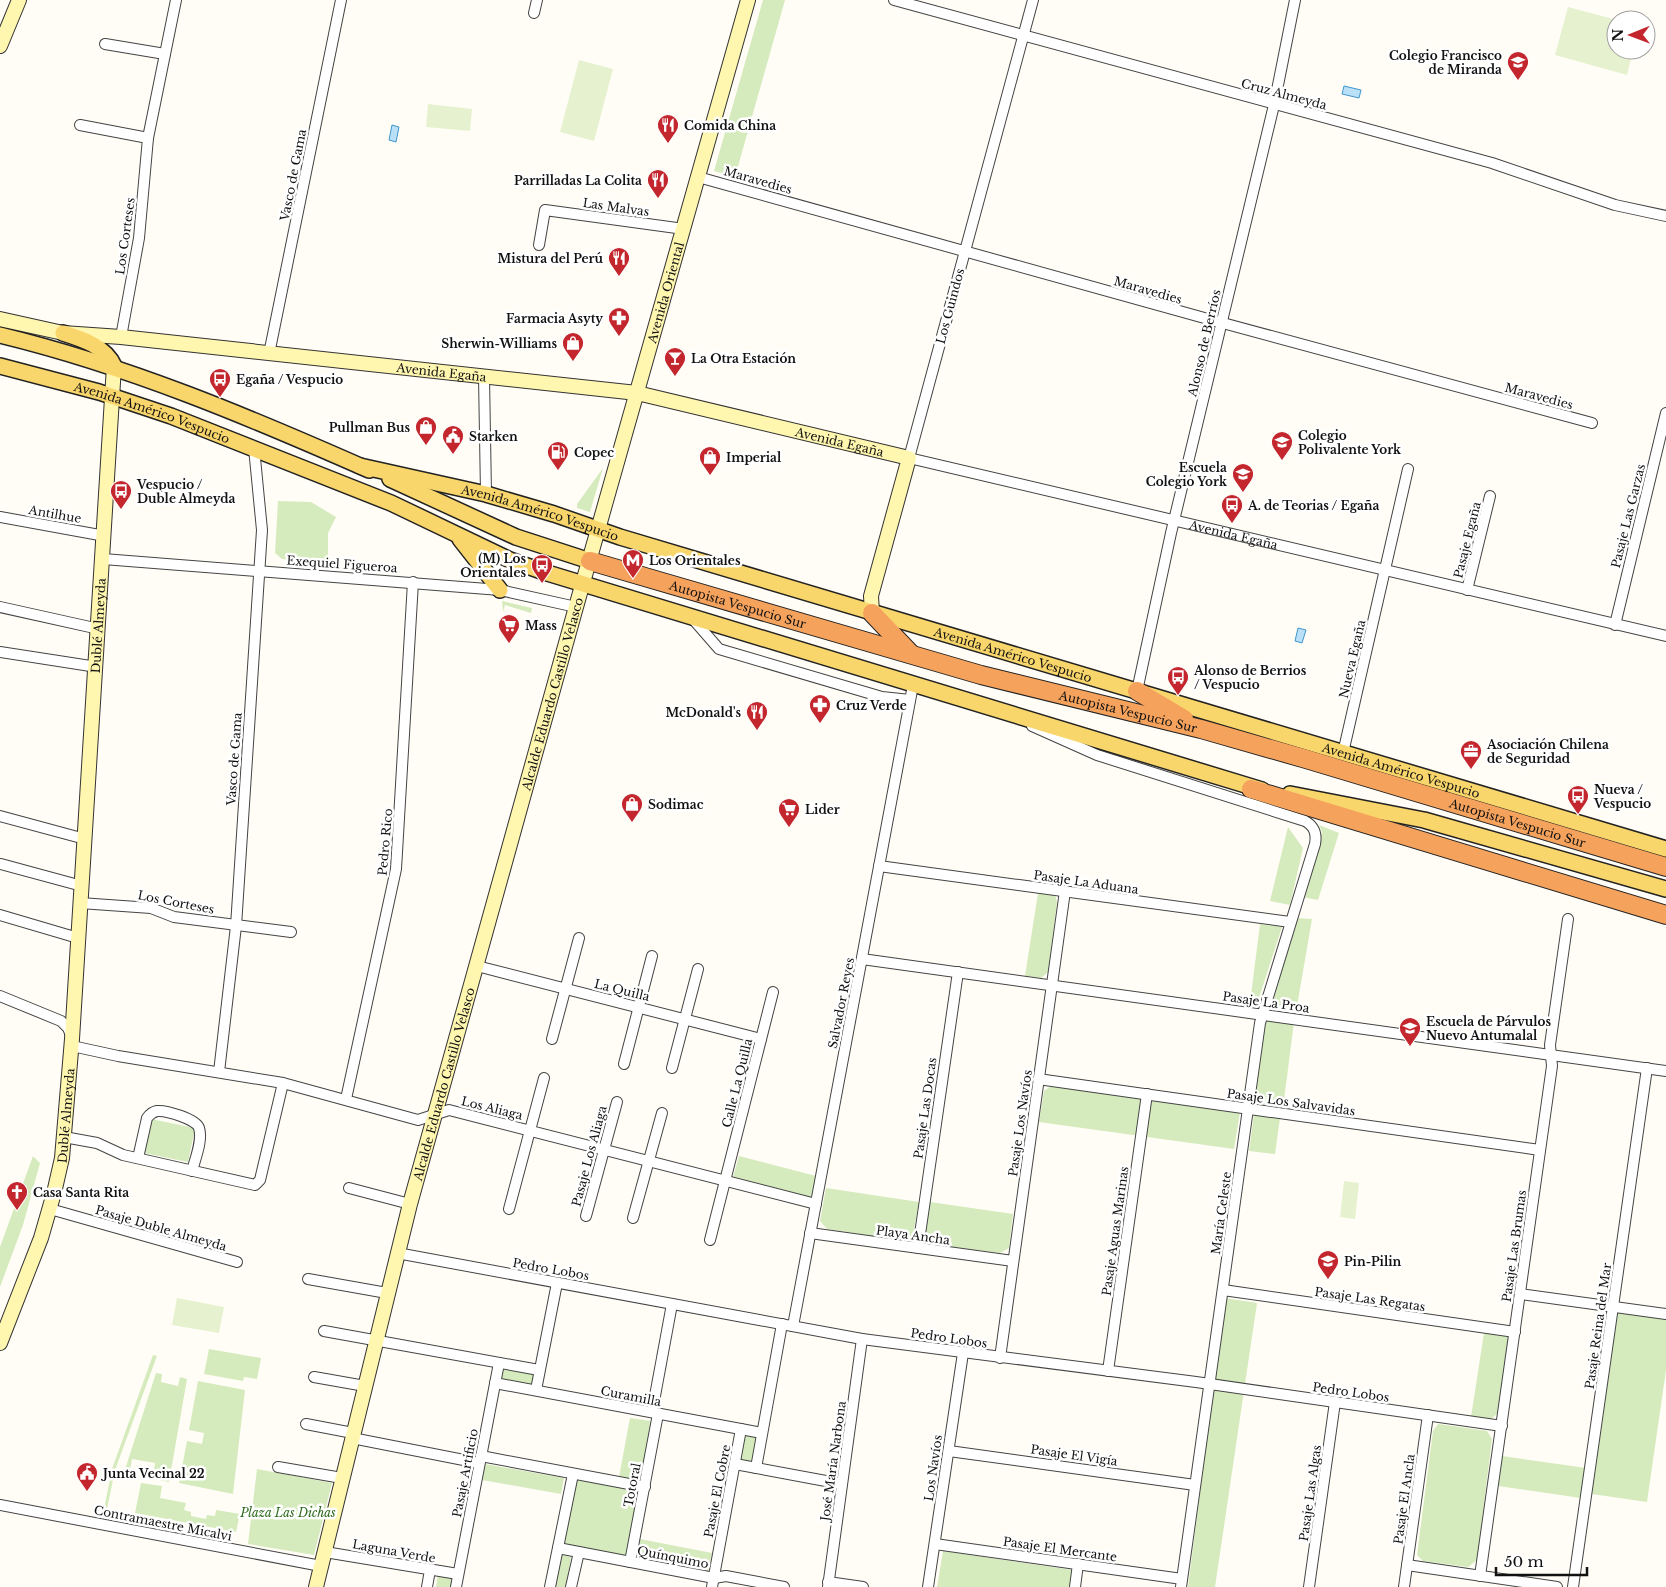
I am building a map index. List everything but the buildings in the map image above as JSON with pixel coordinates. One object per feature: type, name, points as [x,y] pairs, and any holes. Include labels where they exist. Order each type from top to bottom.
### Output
[{"type":"highway","name":"Autopista Vespucio Sur","points":[[590,561],[912,655],[1054,694],[1201,729],[1666,867]]},
{"type":"highway","points":[[872,613],[912,655]]},
{"type":"highway","points":[[1137,691],[1201,729]]},
{"type":"highway","points":[[1251,789],[1666,915]]},
{"type":"main road","points":[[0,46],[19,0]]},
{"type":"main road","name":"Avenida Oriental","points":[[583,585],[748,0]]},
{"type":"main road","name":"Avenida Egaña","points":[[0,319],[63,333],[121,336],[269,354],[637,393],[910,458]]},
{"type":"main road","points":[[63,333],[97,347],[106,354],[114,366]]},
{"type":"main road","name":"Avenida Américo Vespucio","points":[[0,335],[114,366],[197,398],[360,466],[516,537],[590,561]]},
{"type":"main road","name":"Avenida Américo Vespucio","points":[[0,366],[113,396],[254,448],[391,503],[510,560],[583,585],[1003,711],[1251,789],[1348,804],[1424,820],[1666,889]]},
{"type":"main road","name":"Dublé Almeyda","points":[[0,1343],[50,1209],[58,1177],[64,1137],[97,667],[114,366]]},
{"type":"main road","name":"Los Guindos","points":[[872,613],[871,596],[910,458]]},
{"type":"main road","name":"Avenida Américo Vespucio","points":[[360,466],[486,494],[872,613],[1666,849]]},
{"type":"main road","points":[[454,533],[476,557],[500,590]]},
{"type":"main road","name":"Alcalde Eduardo Castillo Velasco","points":[[316,1587],[410,1204],[583,585]]},
{"type":"street","name":"Los Corteses","points":[[121,336],[139,238],[148,138],[176,0]]},
{"type":"street","name":"Vasco de Gama","points":[[269,354],[341,0]]},
{"type":"street","points":[[534,13],[537,0]]},
{"type":"street","name":"Cruz Almeyda","points":[[894,0],[1492,163],[1615,205],[1666,216]]},
{"type":"street","name":"Los Guindos","points":[[910,458],[1033,0]]},
{"type":"street","name":"Alonso de Berríos","points":[[1137,691],[1174,522],[1274,105],[1295,0]]},
{"type":"street","points":[[105,44],[165,54]]},
{"type":"street","points":[[80,125],[148,138]]},
{"type":"street","name":"Maravedies","points":[[698,177],[1221,323],[1592,423]]},
{"type":"street","name":"Las Malvas","points":[[539,244],[545,210],[684,229]]},
{"type":"street","points":[[484,377],[486,494]]},
{"type":"street","name":"Pasaje Las Garzas","points":[[1615,625],[1666,413]]},
{"type":"street","name":"Vasco de Gama","points":[[219,1072],[236,926],[262,519],[254,448]]},
{"type":"street","name":"Avenida Egaña","points":[[910,458],[1174,522],[1666,636]]},
{"type":"street","name":"Nueva Egaña","points":[[1343,753],[1408,469]]},
{"type":"street","name":"Pasaje Egaña","points":[[1468,590],[1490,496]]},
{"type":"street","name":"Antilhue","points":[[0,517],[105,536]]},
{"type":"street","name":"Exequiel Figueroa","points":[[103,559],[500,590],[576,607]]},
{"type":"street","name":"Pedro Rico","points":[[346,1099],[396,869],[414,582]]},
{"type":"street","points":[[0,607],[99,629]]},
{"type":"street","points":[[692,618],[719,649],[882,697],[910,700]]},
{"type":"street","points":[[0,652],[97,667]]},
{"type":"street","name":"Salvador Reyes","points":[[793,1326],[913,685]]},
{"type":"street","name":"Avenida Américo Vespucio","points":[[1003,711],[1097,755],[1305,821],[1315,830],[1314,848]]},
{"type":"street","points":[[0,816],[85,839]]},
{"type":"street","name":"María Celeste","points":[[1182,1583],[1262,1014],[1314,848]]},
{"type":"street","points":[[1,864],[82,886]]},
{"type":"street","name":"Pasaje La Aduana","points":[[879,866],[1290,922]]},
{"type":"street","name":"Pasaje Los Navíos","points":[[1000,1358],[1065,891]]},
{"type":"street","name":"Los Corteses","points":[[80,903],[151,908],[174,917],[291,932]]},
{"type":"street","points":[[0,916],[78,938]]},
{"type":"street","name":"Pasaje Las Brumas","points":[[1480,1576],[1552,1066],[1550,1045],[1568,919]]},
{"type":"street","points":[[552,1039],[579,938]]},
{"type":"street","points":[[624,1064],[652,956]]},
{"type":"street","name":"Pasaje La Proa","points":[[862,959],[1666,1071]]},
{"type":"street","name":"La Quilla","points":[[477,966],[761,1039]]},
{"type":"street","points":[[672,1068],[698,969]]},
{"type":"street","name":"Pasaje Las Docas","points":[[918,1248],[958,972]]},
{"type":"street","name":"Calle La Quilla","points":[[726,1181],[773,992]]},
{"type":"street","points":[[0,996],[61,1021],[68,1028],[72,1042]]},
{"type":"street","name":"Los Aliaga","points":[[72,1042],[283,1083],[418,1120],[449,1110],[816,1204]]},
{"type":"street","name":"Pasaje Reina del Mar","points":[[1573,1587],[1647,1068]]},
{"type":"street","points":[[509,1209],[544,1078]]},
{"type":"street","name":"Pasaje Los Salvavidas","points":[[1038,1079],[1540,1150]]},
{"type":"street","points":[[64,1137],[97,1143],[123,1155],[253,1185],[260,1180],[283,1083]]},
{"type":"street","name":"Pasaje Aguas Marinas","points":[[1108,1371],[1147,1094]]},
{"type":"street","name":"Pasaje Los Aliaga","points":[[586,1216],[617,1102]]},
{"type":"street","points":[[138,1158],[147,1118],[151,1113],[160,1111],[194,1120],[198,1125],[200,1133],[192,1171]]},
{"type":"street","points":[[633,1218],[662,1113]]},
{"type":"street","points":[[710,1240],[726,1181]]},
{"type":"street","points":[[349,1188],[410,1204]]},
{"type":"street","name":"Pasaje Duble Almeyda","points":[[50,1209],[237,1262]]},
{"type":"street","name":"Playa Ancha","points":[[810,1234],[1013,1262]]},
{"type":"street","name":"Pedro Lobos","points":[[397,1253],[862,1339],[1209,1384],[1502,1426]]},
{"type":"street","points":[[308,1279],[387,1293]]},
{"type":"street","points":[[536,1390],[557,1282]]},
{"type":"street","name":"Pasaje Las Regatas","points":[[1222,1290],[1515,1332]]},
{"type":"street","points":[[1520,1294],[1666,1314]]},
{"type":"street","name":"Totoral","points":[[630,1562],[644,1487],[672,1304]]},
{"type":"street","points":[[756,1468],[782,1324]]},
{"type":"street","points":[[324,1331],[539,1370]]},
{"type":"street","name":"José María Narbona","points":[[828,1585],[862,1339]]},
{"type":"street","name":"Los Navíos","points":[[928,1587],[963,1353]]},
{"type":"street","name":"Pasaje Artificio","points":[[456,1587],[499,1363]]},
{"type":"street","points":[[314,1377],[365,1386]]},
{"type":"street","name":"Curamilla","points":[[495,1383],[762,1433]]},
{"type":"street","name":"Pasaje Las Algas","points":[[1309,1587],[1336,1402]]},
{"type":"street","name":"Pasaje El Ancla","points":[[1404,1587],[1428,1416]]},
{"type":"street","points":[[306,1424],[353,1436],[480,1460],[644,1487]]},
{"type":"street","name":"Pasaje El Cobre","points":[[713,1582],[741,1429]]},
{"type":"street","name":"Pasaje El Vigía","points":[[949,1450],[1195,1485]]},
{"type":"street","points":[[735,1464],[842,1484]]},
{"type":"street","points":[[278,1467],[342,1478]]},
{"type":"street","points":[[550,1587],[573,1474]]},
{"type":"street","name":"Contramaestre Micalvi","points":[[0,1505],[322,1566]]},
{"type":"street","name":"Pasaje El Mercante","points":[[935,1544],[1078,1564],[1182,1583]]},
{"type":"street","name":"Quínquimo","points":[[558,1548],[630,1562],[713,1582],[726,1576],[784,1587]]},
{"type":"street","name":"Laguna Verde","points":[[325,1552],[458,1574]]},
{"type":"street","points":[[571,1587],[579,1552]]},
{"type":"street","points":[[1075,1587],[1078,1564]]},
{"type":"street","points":[[1407,1565],[1557,1587]]},
{"type":"street","points":[[427,1587],[430,1570]]},
{"type":"street","points":[[828,1585],[863,1587]]},
{"type":"green space","points":[[763,0],[785,0],[735,177],[714,171]]},
{"type":"green space","points":[[1568,7],[1606,17],[1606,60],[1631,60],[1627,75],[1555,55]]},
{"type":"green space","points":[[579,60],[613,69],[594,141],[560,132]]},
{"type":"green space","points":[[428,104],[472,109],[470,131],[426,127]]},
{"type":"green space","points":[[603,468],[590,512],[577,508],[577,504]]},
{"type":"green space","points":[[278,501],[311,502],[336,517],[328,533],[328,561],[282,559],[275,553]]},
{"type":"green space","points":[[502,601],[532,608],[531,613],[505,605],[503,612]]},
{"type":"green space","points":[[1319,825],[1339,833],[1318,900],[1302,897],[1322,832]]},
{"type":"green space","points":[[1288,827],[1303,848],[1290,905],[1270,901]]},
{"type":"green space","points":[[1038,893],[1055,895],[1057,902],[1048,972],[1041,978],[1025,976]]},
{"type":"green space","points":[[1297,918],[1312,919],[1296,1012],[1271,1009]]},
{"type":"green space","points":[[1260,924],[1282,927],[1257,1004],[1250,1003]]},
{"type":"green space","points":[[1266,1018],[1294,1022],[1283,1108],[1254,1104]]},
{"type":"green space","points":[[1051,1086],[1240,1112],[1234,1149],[1039,1122],[1044,1091]]},
{"type":"green space","points":[[1254,1114],[1280,1118],[1275,1154],[1249,1151]]},
{"type":"green space","points":[[151,1119],[195,1128],[188,1162],[144,1153]]},
{"type":"green space","points":[[33,1156],[40,1163],[23,1225],[0,1287],[0,1247]]},
{"type":"green space","points":[[739,1156],[816,1176],[811,1197],[733,1177]]},
{"type":"green space","points":[[1344,1181],[1359,1183],[1355,1219],[1340,1217]]},
{"type":"green space","points":[[826,1188],[919,1202],[913,1235],[907,1241],[827,1229],[820,1221]]},
{"type":"green space","points":[[930,1202],[1013,1214],[1009,1248],[1000,1253],[931,1244],[925,1236]]},
{"type":"green space","points":[[177,1298],[224,1307],[219,1333],[172,1325]]},
{"type":"green space","points":[[1225,1298],[1257,1303],[1215,1587],[1188,1587]]},
{"type":"green space","points":[[1618,1312],[1666,1319],[1666,1370],[1647,1502],[1592,1494]]},
{"type":"green space","points":[[1484,1333],[1510,1337],[1499,1412],[1490,1420],[1471,1417]]},
{"type":"green space","points":[[209,1349],[261,1358],[257,1379],[244,1377],[243,1381],[204,1374]]},
{"type":"green space","points":[[153,1355],[157,1356],[115,1470],[107,1509],[104,1509],[112,1469]]},
{"type":"green space","points":[[502,1366],[534,1372],[532,1388],[500,1381]]},
{"type":"green space","points":[[156,1373],[162,1374],[161,1382],[178,1386],[180,1377],[187,1379],[169,1482],[153,1479],[155,1463],[132,1459],[128,1480],[122,1479]]},
{"type":"green space","points":[[198,1381],[245,1390],[233,1494],[179,1483],[187,1441],[202,1444],[204,1433],[189,1430]]},
{"type":"green space","points":[[630,1418],[651,1421],[640,1480],[619,1477]]},
{"type":"green space","points":[[1438,1424],[1487,1431],[1492,1439],[1477,1560],[1468,1567],[1423,1561],[1417,1555],[1433,1431]]},
{"type":"green space","points":[[745,1434],[757,1436],[753,1463],[740,1460]]},
{"type":"green space","points":[[1502,1456],[1586,1468],[1581,1498],[1498,1486]]},
{"type":"green space","points":[[485,1464],[564,1478],[561,1494],[482,1480]]},
{"type":"green space","name":"Plaza Las Dichas","points":[[257,1469],[332,1483],[314,1555],[248,1544]]},
{"type":"green space","points":[[573,1478],[641,1489],[628,1558],[559,1545]]},
{"type":"green space","points":[[141,1483],[162,1486],[160,1498],[186,1503],[184,1510],[191,1512],[191,1516],[206,1519],[207,1515],[215,1516],[216,1510],[240,1514],[236,1532],[135,1513]]},
{"type":"green space","points":[[640,1539],[712,1553],[708,1572],[636,1558]]},
{"type":"green space","points":[[943,1551],[1073,1570],[1070,1587],[937,1587]]},
{"type":"green space","points":[[554,1553],[571,1557],[566,1587],[547,1587]]},
{"type":"green space","points":[[438,1574],[456,1577],[454,1587],[436,1587]]},
{"type":"water","points":[[1344,86],[1361,90],[1359,98],[1342,94]]},
{"type":"water","points":[[392,125],[399,127],[396,142],[389,140]]},
{"type":"water","points":[[1298,628],[1306,630],[1302,643],[1295,641]]},
{"type":"place","name":"Colegio Francisco de Miranda","points":[[1518,81]]},
{"type":"place","name":"Comida China","points":[[668,144]]},
{"type":"place","name":"Parrilladas La Colita","points":[[658,199]]},
{"type":"place","name":"Mistura del Perú","points":[[619,277]]},
{"type":"place","name":"Farmacia Asyty","points":[[619,337]]},
{"type":"place","name":"Sherwin-Williams","points":[[573,362]]},
{"type":"place","name":"La Otra Estación","points":[[675,377]]},
{"type":"place","name":"Egaña / Vespucio","points":[[220,398]]},
{"type":"place","name":"Pullman Bus","points":[[426,446]]},
{"type":"place","name":"Starken","points":[[453,455]]},
{"type":"place","name":"Colegio Polivalente York","points":[[1282,461]]},
{"type":"place","name":"Copec","points":[[558,471]]},
{"type":"place","name":"Imperial","points":[[710,476]]},
{"type":"place","name":"Escuela Colegio York","points":[[1243,493]]},
{"type":"place","name":"Vespucio / Duble Almeyda","points":[[121,510]]},
{"type":"place","name":"A. de Teorias / Egaña","points":[[1232,524]]},
{"type":"place","name":"Los Orientales","points":[[633,579]]},
{"type":"place","name":"(M) Los Orientales","points":[[542,584]]},
{"type":"place","name":"Mass","points":[[509,644]]},
{"type":"place","name":"Alonso de Berrios / Vespucio","points":[[1178,696]]},
{"type":"place","name":"Cruz Verde","points":[[820,724]]},
{"type":"place","name":"McDonald's","points":[[757,731]]},
{"type":"place","name":"Asociación Chilena de Seguridad","points":[[1471,770]]},
{"type":"place","name":"Nueva / Vespucio","points":[[1578,815]]},
{"type":"place","name":"Sodimac","points":[[632,823]]},
{"type":"place","name":"Lider","points":[[789,828]]},
{"type":"place","name":"Escuela de Párvulos Nuevo Antumalal","points":[[1410,1047]]},
{"type":"place","name":"Casa Santa Rita","points":[[17,1211]]},
{"type":"place","name":"Pin-Pilin","points":[[1328,1280]]},
{"type":"place","name":"Junta Vecinal 22","points":[[87,1492]]}]
